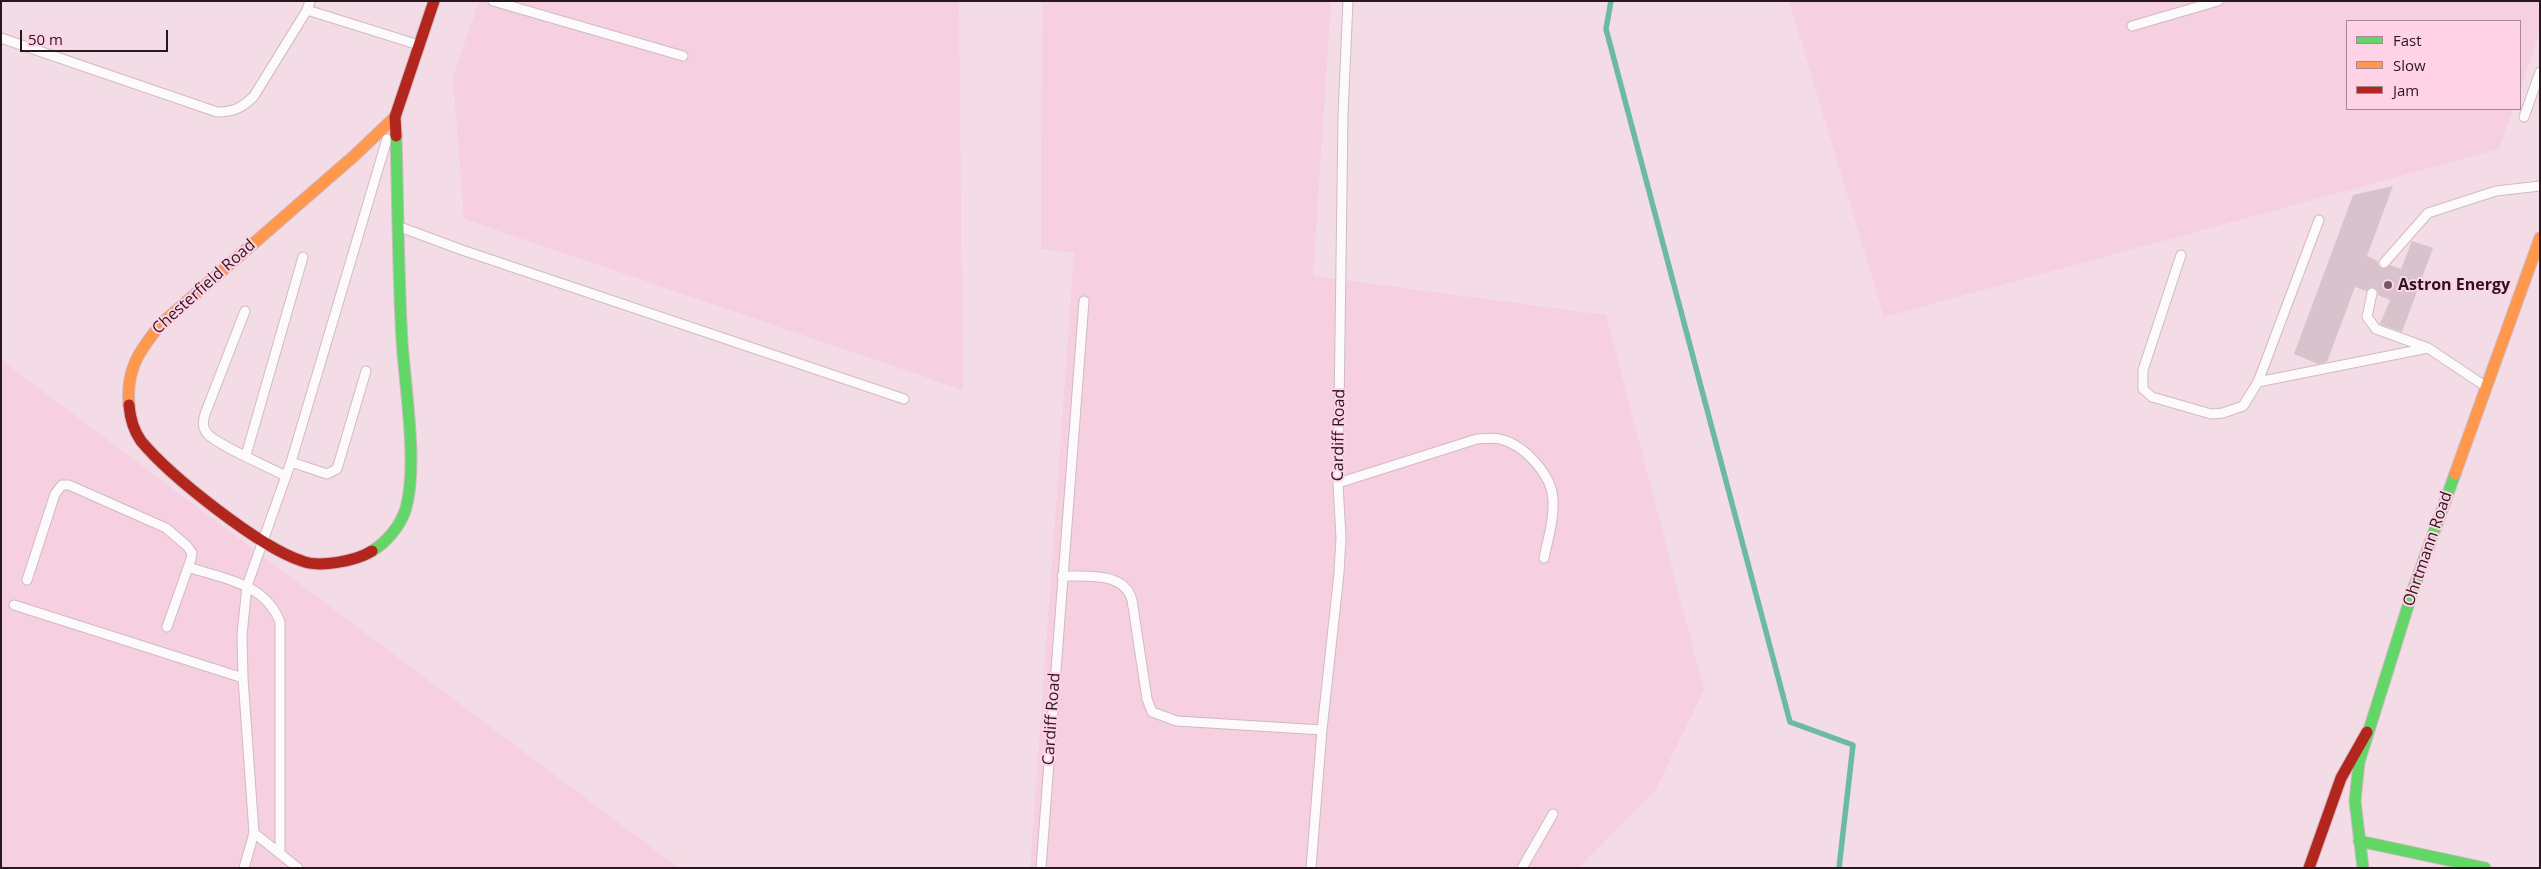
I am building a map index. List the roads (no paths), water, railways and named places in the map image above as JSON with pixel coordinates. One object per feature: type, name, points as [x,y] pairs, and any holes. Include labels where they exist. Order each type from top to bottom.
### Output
[{"type":"street","name":"Chesterfield Road","points":[[395,117],[354,156],[161,324],[141,348],[127,385],[130,417],[140,439],[158,459],[201,496],[264,542],[303,562],[336,563],[366,555],[382,544],[393,532],[403,516],[410,494],[411,465],[398,226],[395,117],[434,1]]},
{"type":"street","name":"Ohrtmann Road","points":[[2363,868],[2355,818],[2356,783],[2367,732],[2413,590],[2540,238]]},
{"type":"street","points":[[2309,868],[2341,778],[2367,732]]},
{"type":"street","points":[[2359,841],[2485,868]]},
{"type":"lane","points":[[493,1],[683,56]]},
{"type":"lane","name":"Cardiff Road","points":[[1311,868],[1322,730],[1341,538],[1338,483],[1343,116],[1348,1]]},
{"type":"lane","points":[[2132,26],[2218,1]]},
{"type":"lane","points":[[1,38],[217,112],[232,112],[244,107],[254,96],[309,5],[420,45]]},
{"type":"lane","points":[[2524,117],[2540,72]]},
{"type":"lane","name":"Chesterfield Road","points":[[264,542],[286,476],[395,117]]},
{"type":"lane","points":[[2384,263],[2428,213],[2496,191],[2540,186]]},
{"type":"lane","points":[[2181,254],[2143,370],[2143,389],[2152,397],[2211,414],[2223,413],[2242,406],[2258,382],[2319,220]]},
{"type":"lane","points":[[398,226],[462,250],[904,399]]},
{"type":"lane","points":[[246,455],[303,257]]},
{"type":"lane","points":[[2372,293],[2368,317],[2376,329],[2428,348],[2486,386]]},
{"type":"lane","name":"Cardiff Road","points":[[1041,868],[1084,301]]},
{"type":"lane","points":[[245,311],[205,414],[203,426],[217,442],[286,476]]},
{"type":"lane","points":[[2258,382],[2428,348]]},
{"type":"lane","points":[[290,462],[327,474],[337,469],[366,371]]},
{"type":"lane","points":[[1338,483],[1477,440],[1500,439],[1515,446],[1530,458],[1545,476],[1552,490],[1552,519],[1544,558]]},
{"type":"lane","points":[[27,580],[55,494],[65,484],[166,528],[179,537],[192,554],[167,627]]},
{"type":"lane","points":[[244,868],[254,833],[243,678],[242,635],[247,586],[264,542]]},
{"type":"lane","points":[[188,567],[247,586],[266,597],[280,622],[280,854]]},
{"type":"lane","points":[[1062,576],[1107,578],[1124,585],[1128,590],[1132,600],[1147,699],[1152,712],[1178,720],[1322,730]]},
{"type":"lane","points":[[14,605],[243,678]]},
{"type":"lane","points":[[1522,868],[1553,814]]},
{"type":"lane","points":[[254,833],[298,868]]},
{"type":"waterway","points":[[1611,1],[1606,29],[1790,722],[1853,745],[1839,868]]},
{"type":"place","name":"Astron Energy","points":[[2388,285]]}]
